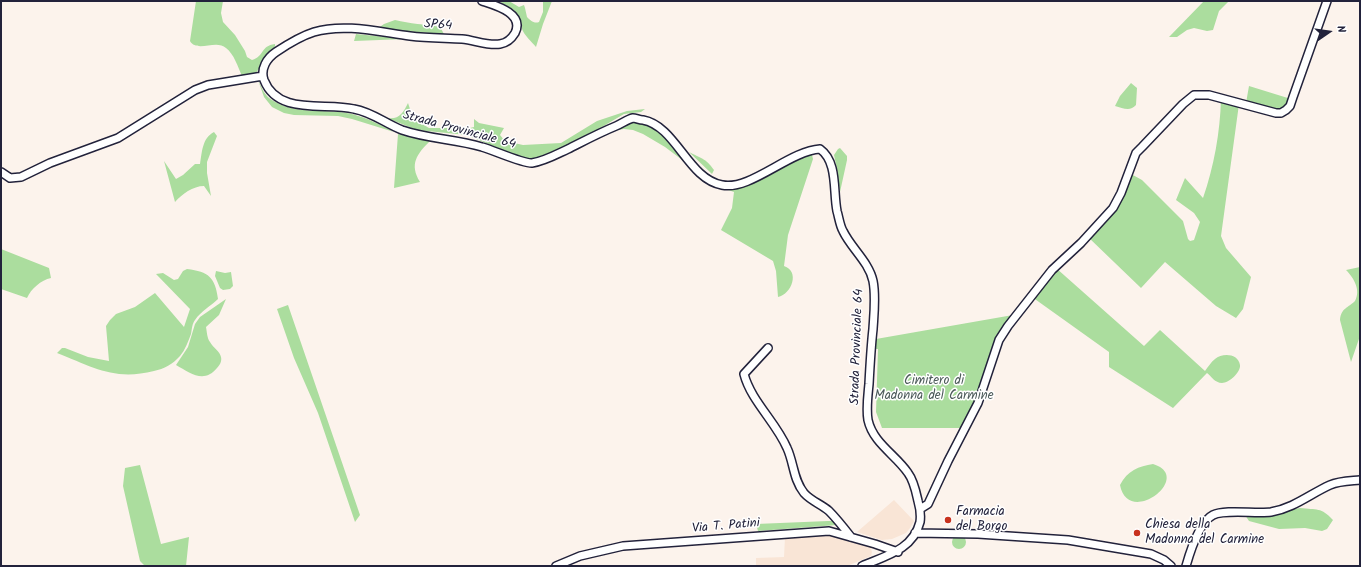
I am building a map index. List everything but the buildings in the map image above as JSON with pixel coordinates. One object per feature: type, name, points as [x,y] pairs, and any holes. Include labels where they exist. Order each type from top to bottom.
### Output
[{"type":"street","name":"SP64","points":[[263,76],[262,72],[266,61],[273,54],[304,36],[325,30],[342,29],[419,37],[465,39],[499,44],[509,40],[517,28],[516,22],[511,13],[500,7],[482,1]]},
{"type":"street","points":[[920,509],[928,504],[978,403],[999,340],[1008,326],[1052,270],[1081,243],[1113,208],[1121,193],[1136,153],[1183,104],[1194,95],[1209,95],[1272,112],[1281,113],[1286,110],[1290,106],[1327,1]]},
{"type":"street","points":[[1,172],[10,178],[21,177],[50,163],[118,138],[195,90],[208,85],[263,76]]},
{"type":"street","name":"Strada Provinciale 64","points":[[263,76],[269,90],[290,104],[354,108],[366,112],[402,130],[481,147],[530,164],[552,157],[633,118],[650,121],[664,132],[706,179],[723,186],[739,184],[752,179],[803,152],[820,149],[830,159],[837,210],[843,231],[869,270],[873,281],[874,305],[867,402],[868,420],[884,447],[908,473],[915,488],[920,509],[920,521],[915,533]]},
{"type":"street","points":[[768,348],[744,374],[745,378],[753,395],[787,446],[797,482],[805,494],[828,510],[851,537]]},
{"type":"street","points":[[1186,566],[1196,537],[1206,521],[1213,515],[1228,512],[1272,512],[1298,503],[1330,485],[1340,482],[1360,480]]},
{"type":"street","name":"Via T. Patini","points":[[556,566],[580,556],[623,546],[829,531],[898,552]]},
{"type":"street","points":[[862,566],[898,552],[908,543],[915,533],[978,534],[1068,540],[1151,554],[1164,560],[1171,566]]},
{"type":"shaded area","points":[[894,500],[914,521],[906,533],[892,539],[882,540],[857,532]]},
{"type":"shaded area","points":[[828,534],[870,546],[872,552],[871,556],[847,566],[756,566],[756,558],[784,557],[785,537]]},
{"type":"green space","points":[[196,1],[223,1],[221,13],[223,22],[235,35],[247,57],[252,60],[259,56],[267,47],[275,44],[271,55],[256,73],[242,76],[236,61],[229,51],[222,46],[197,46],[190,41]]},
{"type":"green space","points":[[502,1],[509,1],[519,7],[524,5],[527,17],[532,21],[539,22],[543,12],[543,1],[552,1],[536,47],[523,31],[514,10],[501,3]]},
{"type":"green space","points":[[1204,1],[1229,1],[1219,11],[1213,30],[1207,31],[1194,28],[1187,30],[1177,37],[1169,37]]},
{"type":"green space","points":[[395,20],[440,27],[444,34],[377,29],[384,24]]},
{"type":"green space","points":[[356,34],[405,39],[354,41]]},
{"type":"green space","points":[[258,80],[267,96],[278,104],[299,109],[352,114],[374,122],[394,132],[338,116],[294,115],[284,113],[272,107],[264,97]]},
{"type":"green space","points":[[1131,83],[1137,88],[1136,105],[1129,109],[1115,106],[1120,96]]},
{"type":"green space","points":[[1249,86],[1291,99],[1282,109],[1271,111],[1246,103]]},
{"type":"green space","points":[[1221,99],[1239,104],[1221,236],[1226,248],[1251,277],[1243,309],[1236,318],[1216,306],[1165,262],[1141,288],[1088,237],[1106,220],[1131,174],[1142,180],[1183,221],[1188,239],[1190,241],[1194,240],[1200,222],[1194,213],[1176,200],[1185,178],[1203,198],[1216,149]]},
{"type":"green space","points":[[408,103],[412,115],[417,121],[429,128],[470,128],[474,127],[474,119],[479,123],[504,128],[500,135],[505,141],[523,145],[561,143],[597,121],[627,111],[645,109],[641,112],[624,114],[566,148],[539,159],[531,159],[519,157],[467,135],[417,130],[387,118],[398,117]]},
{"type":"green space","points":[[635,121],[646,123],[660,131],[689,165],[665,147],[643,134],[633,130],[624,129],[613,131],[627,123]]},
{"type":"green space","points":[[214,132],[217,136],[207,162],[207,173],[211,196],[204,186],[200,186],[188,191],[175,202],[164,161],[176,179],[183,175],[195,164],[200,164],[205,142]]},
{"type":"green space","points":[[398,134],[430,141],[421,150],[416,160],[415,170],[420,182],[394,188]]},
{"type":"green space","points":[[840,148],[847,156],[847,160],[840,192],[834,155]]},
{"type":"green space","points":[[689,152],[708,163],[714,170],[712,174]]},
{"type":"green space","points":[[806,155],[812,155],[813,159],[788,235],[784,266],[789,269],[793,277],[787,292],[778,297],[776,271],[773,261],[721,230],[732,208],[734,192],[728,190],[738,188],[758,180]]},
{"type":"green space","points":[[1,249],[49,268],[51,278],[37,285],[27,298],[1,289]]},
{"type":"green space","points":[[1360,267],[1360,336],[1351,362],[1340,320],[1343,311],[1355,301],[1357,297],[1356,284],[1346,270]]},
{"type":"green space","points":[[1056,268],[1144,346],[1160,330],[1205,371],[1218,357],[1229,355],[1233,356],[1239,361],[1239,371],[1225,383],[1215,381],[1207,373],[1173,408],[1109,367],[1109,352],[1032,297]]},
{"type":"green space","points":[[187,269],[201,272],[210,277],[215,285],[218,299],[195,320],[185,349],[171,364],[158,370],[140,374],[115,373],[104,371],[57,353],[62,348],[65,348],[88,357],[109,361],[106,326],[110,320],[116,314],[135,307],[155,293],[184,327],[190,309],[156,274],[163,273],[174,280],[178,279],[183,271]]},
{"type":"green space","points":[[216,271],[225,273],[231,272],[233,286],[230,289],[223,290],[220,288],[215,276]]},
{"type":"green space","points":[[226,299],[219,315],[206,327],[211,344],[220,355],[221,360],[219,366],[212,373],[197,376],[176,365],[188,347],[195,324],[200,317]]},
{"type":"green space","points":[[288,305],[360,515],[355,522],[318,413],[294,358],[277,309]]},
{"type":"green space","name":"Cimitero di Madonna del Carmine","points":[[1013,315],[993,351],[972,410],[961,428],[882,428],[876,412],[878,349],[875,349],[876,339]]},
{"type":"green space","points":[[1153,464],[1164,470],[1167,479],[1163,488],[1155,496],[1145,501],[1134,502],[1125,497],[1120,485],[1126,476],[1138,468]]},
{"type":"green space","points":[[140,465],[161,544],[189,537],[186,566],[145,566],[140,561],[123,486],[125,468]]},
{"type":"green space","points":[[1300,508],[1322,511],[1333,520],[1327,529],[1322,531],[1305,528],[1279,529],[1249,521],[1245,515],[1278,512]]},
{"type":"green space","points":[[835,521],[837,525],[758,531],[756,524]]},
{"type":"green space","points":[[959,535],[964,537],[966,542],[964,547],[959,549],[954,547],[952,542],[954,537]]},
{"type":"place","name":"Farmacia del Borgo","points":[[948,520]]},
{"type":"place","name":"Chiesa della Madonna del Carmine","points":[[1137,533]]}]
